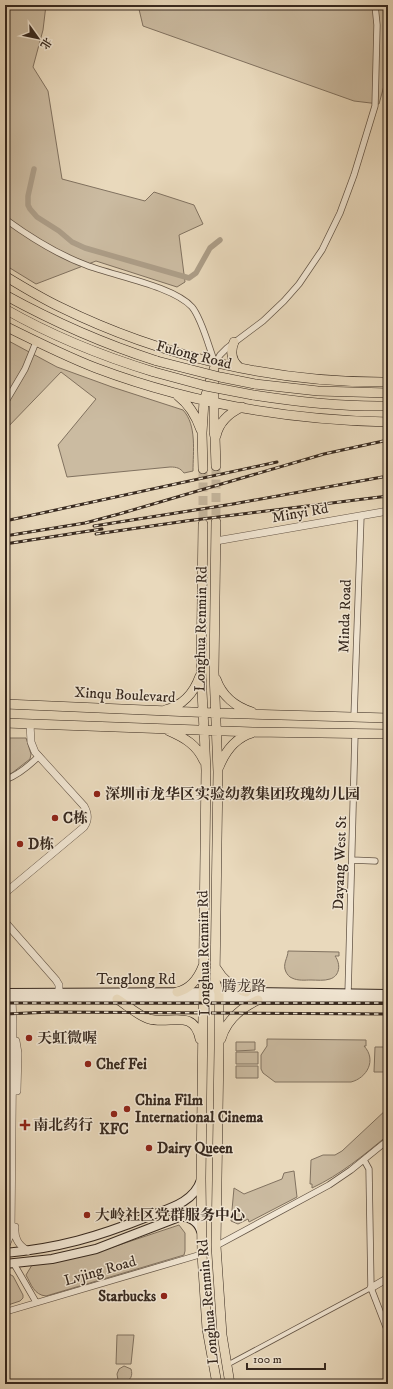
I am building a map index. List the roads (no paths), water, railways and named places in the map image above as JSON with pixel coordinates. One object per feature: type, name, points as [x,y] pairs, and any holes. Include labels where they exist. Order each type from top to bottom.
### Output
[{"type":"main road","points":[[5,276],[60,307],[102,326],[215,364],[315,379],[388,382]]},
{"type":"main road","name":"Fulong Road","points":[[5,295],[84,334],[157,361],[255,384],[318,391],[388,393]]},
{"type":"main road","name":"Fulong Road","points":[[5,309],[80,346],[102,355],[154,372],[206,386],[253,395],[318,404],[388,406]]},
{"type":"main road","points":[[5,326],[35,345],[95,368],[140,383],[204,401],[318,419],[388,422]]},
{"type":"main road","points":[[234,342],[232,347],[232,355],[234,363],[240,368]]},
{"type":"main road","points":[[203,469],[202,433],[204,401],[215,364]]},
{"type":"main road","points":[[215,364],[214,432],[216,437]]},
{"type":"main road","points":[[172,392],[186,402],[191,408],[196,416],[202,433]]},
{"type":"main road","points":[[216,466],[217,430],[225,419],[236,410],[242,408]]},
{"type":"main road","name":"Longhua Renmin Rd","points":[[216,522],[214,672],[218,772],[215,981],[219,996],[216,1246],[222,1335],[230,1384]]},
{"type":"main road","name":"Longhua Renmin Rd","points":[[203,524],[201,671],[206,770],[201,1231],[207,1329],[217,1384]]},
{"type":"main road","points":[[160,711],[175,706],[190,695],[196,686],[201,671]]},
{"type":"main road","points":[[214,672],[219,687],[229,700],[243,708],[262,714]]},
{"type":"main road","name":"Xinqu Boulevard","points":[[5,704],[203,713],[388,718]]},
{"type":"main road","points":[[5,723],[217,731],[388,734]]},
{"type":"main road","points":[[160,729],[177,734],[193,745],[204,760],[206,770]]},
{"type":"main road","points":[[218,772],[225,755],[232,744],[244,736],[256,732]]},
{"type":"main road","points":[[177,992],[190,987],[199,976],[204,965]]},
{"type":"main road","points":[[215,967],[228,983],[239,990],[246,992]]},
{"type":"main road","name":"Tenglong Rd","points":[[5,993],[177,992],[203,996],[219,996],[246,992],[388,994]]},
{"type":"main road","name":"腾龙路","points":[[8,999],[117,999],[203,996]]},
{"type":"main road","name":"腾龙路","points":[[219,996],[258,1000],[388,1000]]},
{"type":"main road","points":[[117,999],[146,1018],[155,1020],[183,1019],[191,1022],[199,1032],[203,1051]]},
{"type":"main road","points":[[219,1048],[222,1035],[228,1024],[241,1010],[258,1000]]},
{"type":"main road","points":[[5,1253],[28,1251],[62,1245],[98,1236],[184,1201],[190,1197],[198,1187],[201,1179]]},
{"type":"main road","points":[[5,1264],[52,1259],[96,1249],[179,1217],[192,1219],[197,1223],[201,1231]]},
{"type":"street","points":[[215,364],[223,351],[268,316],[299,284],[322,250],[340,213],[354,176],[375,106],[377,25],[375,5]]},
{"type":"street","points":[[5,219],[36,241],[67,258],[97,270],[169,291],[185,301],[197,314],[215,364]]},
{"type":"street","points":[[5,402],[18,383],[35,345]]},
{"type":"street","name":"Minyi Rd","points":[[216,541],[388,511]]},
{"type":"street","name":"Minda Road","points":[[354,717],[361,516]]},
{"type":"street","points":[[5,893],[84,827],[87,821],[86,809],[39,756],[31,742],[30,724]]},
{"type":"street","name":"Dayang West St","points":[[348,994],[355,734]]},
{"type":"street","points":[[5,780],[25,769],[39,756]]},
{"type":"street","points":[[352,860],[375,861]]},
{"type":"street","points":[[5,922],[56,980],[59,985],[59,993]]},
{"type":"street","points":[[8,999],[18,1053],[14,1233],[18,1243],[28,1251]]},
{"type":"street","points":[[5,1248],[11,1233],[13,1023]]},
{"type":"street","points":[[216,1246],[329,1185],[364,1160],[388,1140]]},
{"type":"street","points":[[364,1160],[369,1169],[371,1288],[388,1332]]},
{"type":"street","name":"Lvjing Road","points":[[5,1312],[202,1254]]},
{"type":"street","points":[[14,1264],[36,1302]]},
{"type":"street","points":[[227,1365],[388,1278]]},
{"type":"waterway","points":[[34,169],[28,196],[28,205],[30,209],[37,217],[59,231],[72,242],[85,248],[189,278],[196,273],[210,248],[220,240]]},
{"type":"tunnel","points":[[216,466],[216,522]]},
{"type":"tunnel","points":[[203,469],[203,524]]},
{"type":"railway","points":[[5,536],[85,523],[324,454],[388,440]]},
{"type":"railway","points":[[5,521],[277,462]]},
{"type":"railway","points":[[94,526],[233,504],[388,476]]},
{"type":"railway","points":[[96,534],[186,521],[388,496]]},
{"type":"railway","points":[[5,544],[102,529]]},
{"type":"railway","points":[[5,1003],[388,1003]]},
{"type":"railway","points":[[5,1014],[52,1012],[388,1014]]},
{"type":"place","name":"深圳市龙华区实验幼教集团玫瑰幼儿园","points":[[97,794]]},
{"type":"place","name":"C栋","points":[[55,818]]},
{"type":"place","name":"D栋","points":[[20,844]]},
{"type":"place","name":"天虹微喔","points":[[29,1038]]},
{"type":"place","name":"Chef Fei","points":[[88,1064]]},
{"type":"place","name":"China Film International Cinema","points":[[127,1109]]},
{"type":"place","name":"KFC","points":[[114,1114]]},
{"type":"place","name":"南北药行","points":[[25,1125]]},
{"type":"place","name":"Dairy Queen","points":[[149,1148]]},
{"type":"place","name":"大岭社区党群服务中心","points":[[87,1215]]},
{"type":"place","name":"Starbucks","points":[[164,1296]]}]
